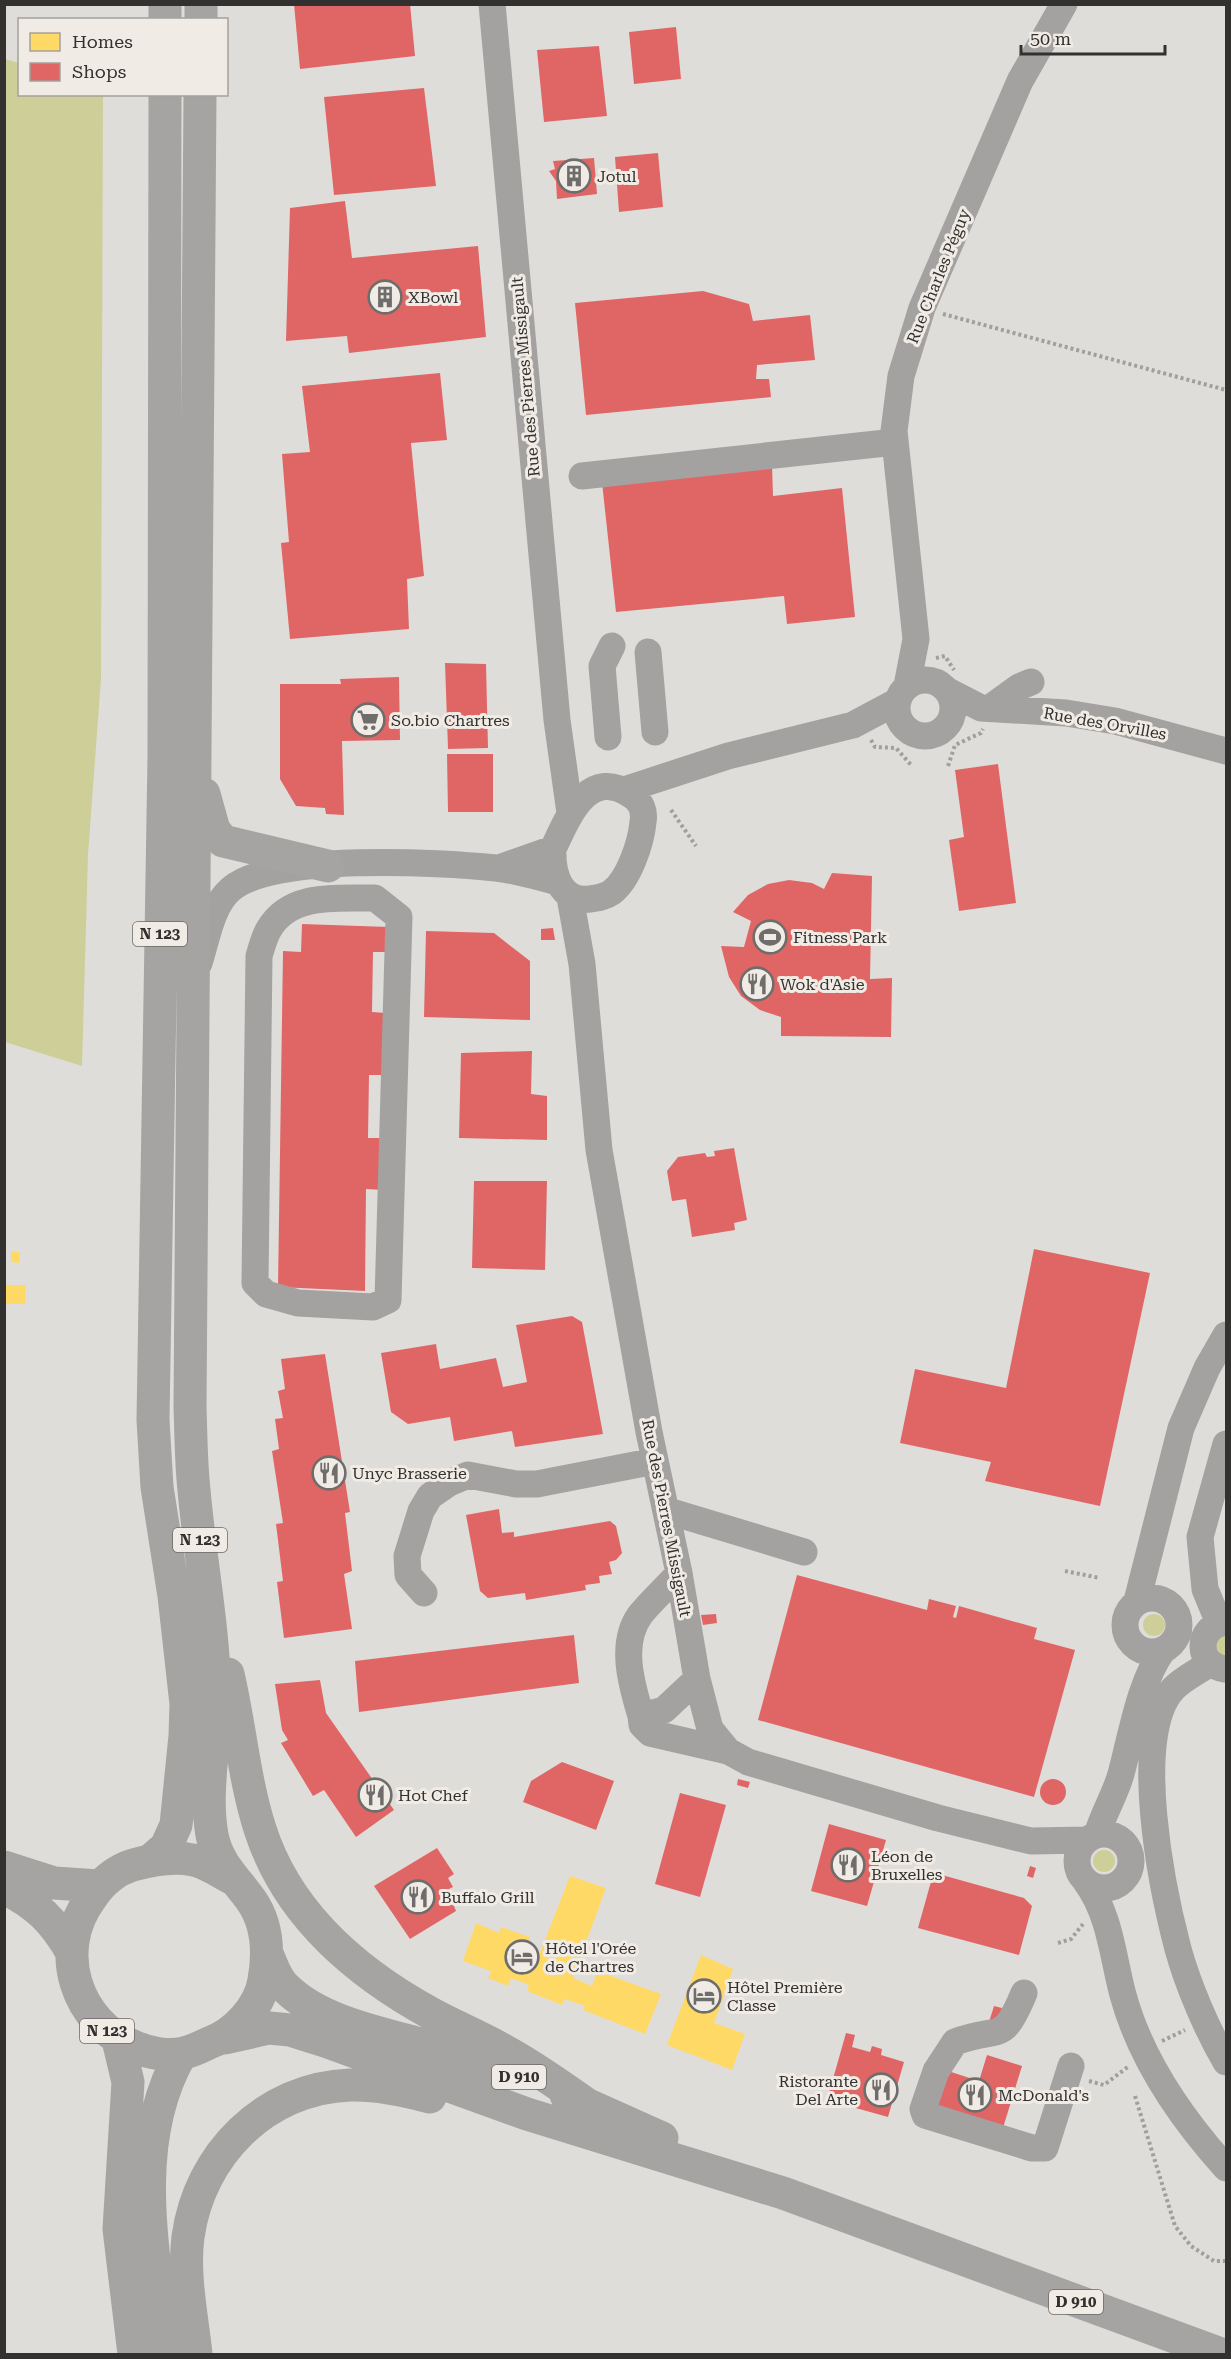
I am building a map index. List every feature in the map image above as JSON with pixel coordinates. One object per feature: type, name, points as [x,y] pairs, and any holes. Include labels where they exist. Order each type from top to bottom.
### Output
[{"type":"main road","name":"N 123","points":[[151,1860],[166,1847],[176,1825],[186,1736],[182,1664],[157,1487],[153,1420],[164,757],[165,96]]},
{"type":"main road","name":"N 123","points":[[200,96],[190,1407],[193,1489],[205,1575],[215,1698],[210,1819],[219,1856],[233,1880],[252,1901],[264,1927],[268,1956],[263,1988],[247,2017],[223,2038],[181,2054],[149,2052],[118,2040],[96,2021],[79,1996],[72,1968],[72,1938],[82,1910],[99,1886],[123,1868],[151,1860],[195,1860],[233,1880]]},
{"type":"main road","points":[[196,762],[209,817],[214,830],[223,841],[328,866]]},
{"type":"main road","points":[[205,1575],[236,1705],[248,1785],[257,1820],[276,1869],[294,1897],[333,1945],[370,1975],[434,2015],[506,2051],[585,2103]]},
{"type":"main road","points":[[4,1867],[54,1883],[99,1886]]},
{"type":"main road","points":[[4,1888],[42,1911],[58,1929],[72,1953]]},
{"type":"main road","name":"D 910","points":[[268,1956],[277,1978],[287,1989],[328,2014],[389,2037],[470,2058],[585,2103],[783,2193]]},
{"type":"main road","name":"D 910","points":[[223,2038],[269,2028],[290,2030],[527,2114],[783,2193],[1221,2355]]},
{"type":"main road","name":"N 123","points":[[118,2040],[128,2082],[119,2229],[134,2355]]},
{"type":"main road","points":[[166,2355],[153,2250],[150,2184],[158,2104],[168,2076],[181,2054]]},
{"type":"main road","points":[[196,2355],[187,2262],[193,2211],[200,2187],[212,2165],[230,2141],[251,2121],[277,2103],[348,2085],[399,2089],[442,2100],[527,2114]]},
{"type":"street","name":"Rue des Pierres Missigault","points":[[492,4],[556,720],[563,749],[570,813]]},
{"type":"street","name":"Rue Charles Péguy","points":[[902,694],[916,639],[895,442],[896,407],[901,376],[922,308],[1020,81],[1064,4]]},
{"type":"street","points":[[582,476],[895,442]]},
{"type":"street","name":"Rue Charles Péguy","points":[[916,639],[943,687]]},
{"type":"street","points":[[608,737],[602,666],[612,646]]},
{"type":"street","points":[[648,652],[655,732]]},
{"type":"street","points":[[862,732],[918,680],[943,687],[953,713],[946,727]]},
{"type":"street","points":[[902,694],[898,715],[905,728],[911,733],[927,736],[985,712],[1019,687],[1031,682]]},
{"type":"street","name":"Rue des Orvilles","points":[[943,687],[985,712],[1066,713],[1168,733],[1227,751]]},
{"type":"street","points":[[624,790],[728,756],[862,732],[905,728]]},
{"type":"street","points":[[563,749],[595,787]]},
{"type":"street","points":[[193,984],[214,914],[231,889],[266,871],[376,861],[498,868],[564,889],[586,900],[604,897],[616,888],[625,876],[638,843],[644,815],[690,770]]},
{"type":"street","points":[[564,889],[554,875],[553,849],[570,813],[595,787],[612,785],[624,790],[636,797],[644,815]]},
{"type":"street","points":[[498,868],[553,849]]},
{"type":"street","points":[[375,898],[376,861]]},
{"type":"street","name":"Rue des Pierres Missigault","points":[[564,889],[582,964],[599,1150],[655,1461],[668,1511],[697,1679],[710,1729],[728,1751],[757,1765],[938,1818],[1031,1840],[1092,1837]]},
{"type":"street","name":"Rue des Pierres Missigault","points":[[582,964],[604,897]]},
{"type":"street","points":[[375,898],[399,916],[388,1300],[373,1307],[298,1303],[266,1294],[255,1283],[259,956],[268,929],[287,908],[312,900],[375,898]]},
{"type":"street","points":[[1133,1719],[1133,1668],[1130,1640],[1125,1625],[1126,1616],[1137,1601],[1181,1428],[1207,1368],[1227,1335]]},
{"type":"street","points":[[1227,1444],[1200,1537],[1205,1589],[1204,1643],[1172,1690],[1159,1717],[1153,1751],[1155,1842],[1178,1951],[1213,2040],[1227,2062]]},
{"type":"street","points":[[424,1593],[408,1575],[407,1556],[421,1511],[430,1496],[449,1483],[468,1476],[516,1484],[537,1484],[655,1461]]},
{"type":"street","points":[[668,1511],[804,1552]]},
{"type":"street","points":[[1157,1520],[1161,1562],[1171,1605],[1180,1622],[1204,1643]]},
{"type":"street","points":[[679,1573],[639,1617],[631,1636],[630,1678],[642,1725],[650,1733],[728,1751]]},
{"type":"street","points":[[1137,1601],[1156,1597],[1171,1605]]},
{"type":"street","points":[[1130,1640],[1146,1652],[1204,1643]]},
{"type":"street","points":[[1204,1643],[1153,1665],[1133,1719],[1121,1775],[1092,1837],[1077,1858],[1082,1877],[1098,1900],[1117,1961],[1124,1996],[1142,2050],[1193,2131],[1227,2168]]},
{"type":"street","points":[[641,1716],[664,1710],[697,1679]]},
{"type":"street","points":[[1117,1961],[1123,1881],[1130,1868],[1122,1824],[1121,1775]]},
{"type":"street","points":[[1092,1837],[1116,1837],[1126,1846]]},
{"type":"street","name":"Rue des Pierres Missigault","points":[[1031,1840],[1082,1877]]},
{"type":"street","points":[[1082,1877],[1101,1889],[1123,1881]]},
{"type":"street","points":[[1024,1993],[1012,2021],[1000,2032],[973,2035],[955,2042],[936,2072],[924,2103],[923,2109],[926,2115],[1040,2150],[1048,2144],[1080,2073]]},
{"type":"street","points":[[1149,2329],[1171,2355]]},
{"type":"path","points":[[922,308],[1227,390]]},
{"type":"path","points":[[948,766],[947,761],[955,745],[981,733],[985,712]]},
{"type":"path","points":[[862,732],[875,747],[896,748],[911,765]]},
{"type":"path","points":[[670,810],[696,846]]},
{"type":"path","points":[[1065,1571],[1100,1578]]},
{"type":"path","points":[[1059,1943],[1071,1939],[1085,1922]]},
{"type":"path","points":[[1153,2045],[1195,2025]]},
{"type":"path","points":[[1080,2073],[1104,2085],[1129,2065]]},
{"type":"path","points":[[1135,2096],[1175,2226],[1191,2246],[1214,2260],[1227,2261]]},
{"type":"green space","points":[[5,59],[18,63],[18,96],[103,96],[101,679],[88,855],[82,1066],[5,1042]]},
{"type":"green space","points":[[1154,1614],[1162,1617],[1165,1625],[1162,1633],[1154,1636],[1146,1633],[1143,1625],[1146,1617]]},
{"type":"green space","points":[[1226,1631],[1226,1661],[1214,1645]]},
{"type":"green space","points":[[1104,1850],[1112,1853],[1115,1861],[1112,1869],[1104,1872],[1096,1869],[1093,1861],[1096,1853]]},
{"type":"building: Homes","points":[[11,1251],[20,1252],[19,1263],[11,1262]]},
{"type":"building: Homes","points":[[4,1285],[25,1285],[25,1304],[4,1304]]},
{"type":"building: Homes","name":"Hôtel l'Orée de Chartres","points":[[570,1876],[606,1888],[573,1978],[592,1986],[597,1971],[661,1994],[645,2034],[583,2010],[585,2006],[565,1999],[562,2005],[527,1991],[529,1985],[511,1978],[508,1986],[488,1978],[491,1971],[463,1961],[476,1923],[499,1933],[501,1927],[530,1937],[525,1948],[540,1953]]},
{"type":"building: Homes","name":"Hôtel Première Classe","points":[[701,1955],[733,1969],[714,2023],[745,2034],[732,2070],[667,2045]]},
{"type":"building: Shops","points":[[294,4],[410,4],[415,56],[300,69]]},
{"type":"building: Shops","points":[[676,27],[681,79],[634,84],[629,32]]},
{"type":"building: Shops","points":[[599,46],[607,116],[544,122],[537,50]]},
{"type":"building: Shops","points":[[424,88],[436,186],[334,195],[324,97]]},
{"type":"building: Shops","points":[[658,153],[663,207],[619,212],[615,157]]},
{"type":"building: Shops","name":"Jotul","points":[[594,158],[597,194],[557,199],[556,181],[549,171],[555,169],[553,161]]},
{"type":"building: Shops","name":"XBowl","points":[[345,201],[352,258],[478,246],[486,337],[349,353],[347,336],[286,341],[290,208]]},
{"type":"building: Shops","points":[[703,291],[749,304],[753,321],[810,315],[815,360],[757,365],[756,379],[769,379],[771,397],[586,415],[575,303]]},
{"type":"building: Shops","points":[[440,373],[447,440],[411,443],[424,576],[407,579],[409,629],[290,639],[281,543],[289,542],[282,454],[310,452],[302,386]]},
{"type":"building: Shops","points":[[772,465],[773,496],[842,488],[855,617],[787,624],[784,596],[616,612],[602,482]]},
{"type":"building: Shops","points":[[445,663],[486,664],[488,748],[448,749]]},
{"type":"building: Shops","points":[[399,677],[400,740],[342,741],[344,815],[326,814],[325,808],[296,806],[280,779],[280,684],[341,684],[340,679]]},
{"type":"building: Shops","points":[[447,754],[493,754],[493,812],[448,812]]},
{"type":"building: Shops","points":[[998,764],[1016,903],[959,911],[949,840],[964,837],[955,770]]},
{"type":"building: Shops","points":[[832,873],[872,876],[870,979],[892,978],[891,1037],[781,1036],[781,1017],[760,1010],[741,996],[729,977],[721,946],[744,947],[751,921],[733,912],[748,895],[768,884],[789,880],[812,883],[824,889]]},
{"type":"building: Shops","points":[[302,924],[389,927],[388,952],[373,952],[372,1012],[386,1013],[385,1075],[369,1075],[368,1138],[384,1138],[382,1190],[366,1189],[365,1291],[278,1287],[283,951],[301,952]]},
{"type":"building: Shops","points":[[553,928],[555,940],[541,940],[541,929]]},
{"type":"building: Shops","points":[[426,931],[494,933],[530,961],[530,1020],[424,1017]]},
{"type":"building: Shops","points":[[532,1051],[531,1094],[547,1096],[547,1140],[459,1138],[461,1053]]},
{"type":"building: Shops","points":[[734,1148],[747,1220],[734,1223],[735,1230],[692,1237],[686,1199],[672,1201],[667,1171],[678,1157],[705,1153],[707,1157],[715,1156],[714,1151]]},
{"type":"building: Shops","points":[[474,1181],[547,1181],[545,1270],[472,1268]]},
{"type":"building: Shops","points":[[1034,1249],[1150,1273],[1100,1506],[985,1481],[991,1462],[900,1443],[915,1369],[1006,1388]]},
{"type":"building: Shops","points":[[572,1316],[582,1322],[603,1434],[515,1447],[512,1431],[454,1441],[450,1417],[408,1424],[391,1412],[381,1353],[436,1344],[440,1369],[496,1358],[503,1387],[527,1382],[516,1325]]},
{"type":"building: Shops","points":[[325,1354],[350,1512],[345,1513],[352,1571],[344,1574],[352,1629],[284,1638],[277,1582],[283,1581],[276,1524],[283,1523],[272,1451],[279,1449],[275,1419],[283,1418],[278,1391],[285,1389],[281,1359]]},
{"type":"building: Shops","points":[[499,1509],[502,1533],[514,1532],[514,1537],[610,1521],[616,1526],[622,1553],[616,1560],[609,1562],[612,1574],[599,1576],[600,1583],[585,1585],[586,1590],[526,1600],[525,1593],[488,1598],[480,1591],[466,1515]]},
{"type":"building: Shops","points":[[797,1575],[927,1610],[929,1599],[956,1606],[953,1617],[956,1618],[959,1606],[1037,1628],[1034,1639],[1075,1650],[1034,1797],[758,1720]]},
{"type":"building: Shops","points":[[716,1614],[717,1623],[703,1625],[701,1615]]},
{"type":"building: Shops","points":[[574,1635],[579,1683],[359,1712],[355,1661]]},
{"type":"building: Shops","points":[[320,1680],[326,1713],[394,1810],[356,1837],[324,1790],[313,1796],[281,1743],[288,1740],[282,1730],[275,1684]]},
{"type":"building: Shops","points":[[562,1762],[614,1781],[596,1830],[523,1802],[531,1781]]},
{"type":"building: Shops","points":[[738,1779],[750,1782],[748,1788],[737,1785]]},
{"type":"building: Shops","points":[[1053,1779],[1062,1783],[1066,1792],[1062,1801],[1053,1805],[1044,1801],[1040,1792],[1044,1783]]},
{"type":"building: Shops","points":[[680,1793],[726,1805],[700,1897],[655,1884]]},
{"type":"building: Shops","name":"Léon de Bruxelles","points":[[829,1824],[886,1840],[867,1906],[811,1891]]},
{"type":"building: Shops","name":"Buffalo Grill","points":[[437,1848],[454,1874],[448,1878],[453,1887],[449,1889],[459,1904],[454,1906],[456,1911],[410,1939],[374,1886]]},
{"type":"building: Shops","points":[[1030,1866],[1036,1868],[1033,1878],[1027,1876]]},
{"type":"building: Shops","points":[[942,1875],[1024,1898],[1032,1906],[1019,1955],[918,1928],[932,1878]]},
{"type":"building: Shops","points":[[994,2006],[1002,2008],[997,2025],[989,2022]]},
{"type":"building: Shops","points":[[846,2033],[855,2035],[852,2047],[870,2052],[872,2046],[882,2049],[881,2055],[904,2062],[888,2117],[827,2100]]},
{"type":"building: Shops","name":"McDonald's","points":[[987,2055],[1022,2066],[1002,2131],[932,2109],[945,2070],[979,2081]]},
{"type":"place","name":"Jotul","points":[[574,176]]},
{"type":"place","name":"XBowl","points":[[385,297]]},
{"type":"place","name":"So.bio Chartres","points":[[368,720]]},
{"type":"place","name":"Fitness Park","points":[[770,937]]},
{"type":"place","name":"Wok d'Asie","points":[[757,984]]},
{"type":"place","name":"Unyc Brasserie","points":[[329,1473]]},
{"type":"place","name":"Hot Chef","points":[[375,1795]]},
{"type":"place","name":"Léon de Bruxelles","points":[[848,1865]]},
{"type":"place","name":"Buffalo Grill","points":[[418,1897]]},
{"type":"place","name":"Hôtel l'Orée de Chartres","points":[[522,1957]]},
{"type":"place","name":"Hôtel Première Classe","points":[[704,1996]]},
{"type":"place","name":"Ristorante Del Arte","points":[[881,2090]]},
{"type":"place","name":"McDonald's","points":[[975,2095]]}]
